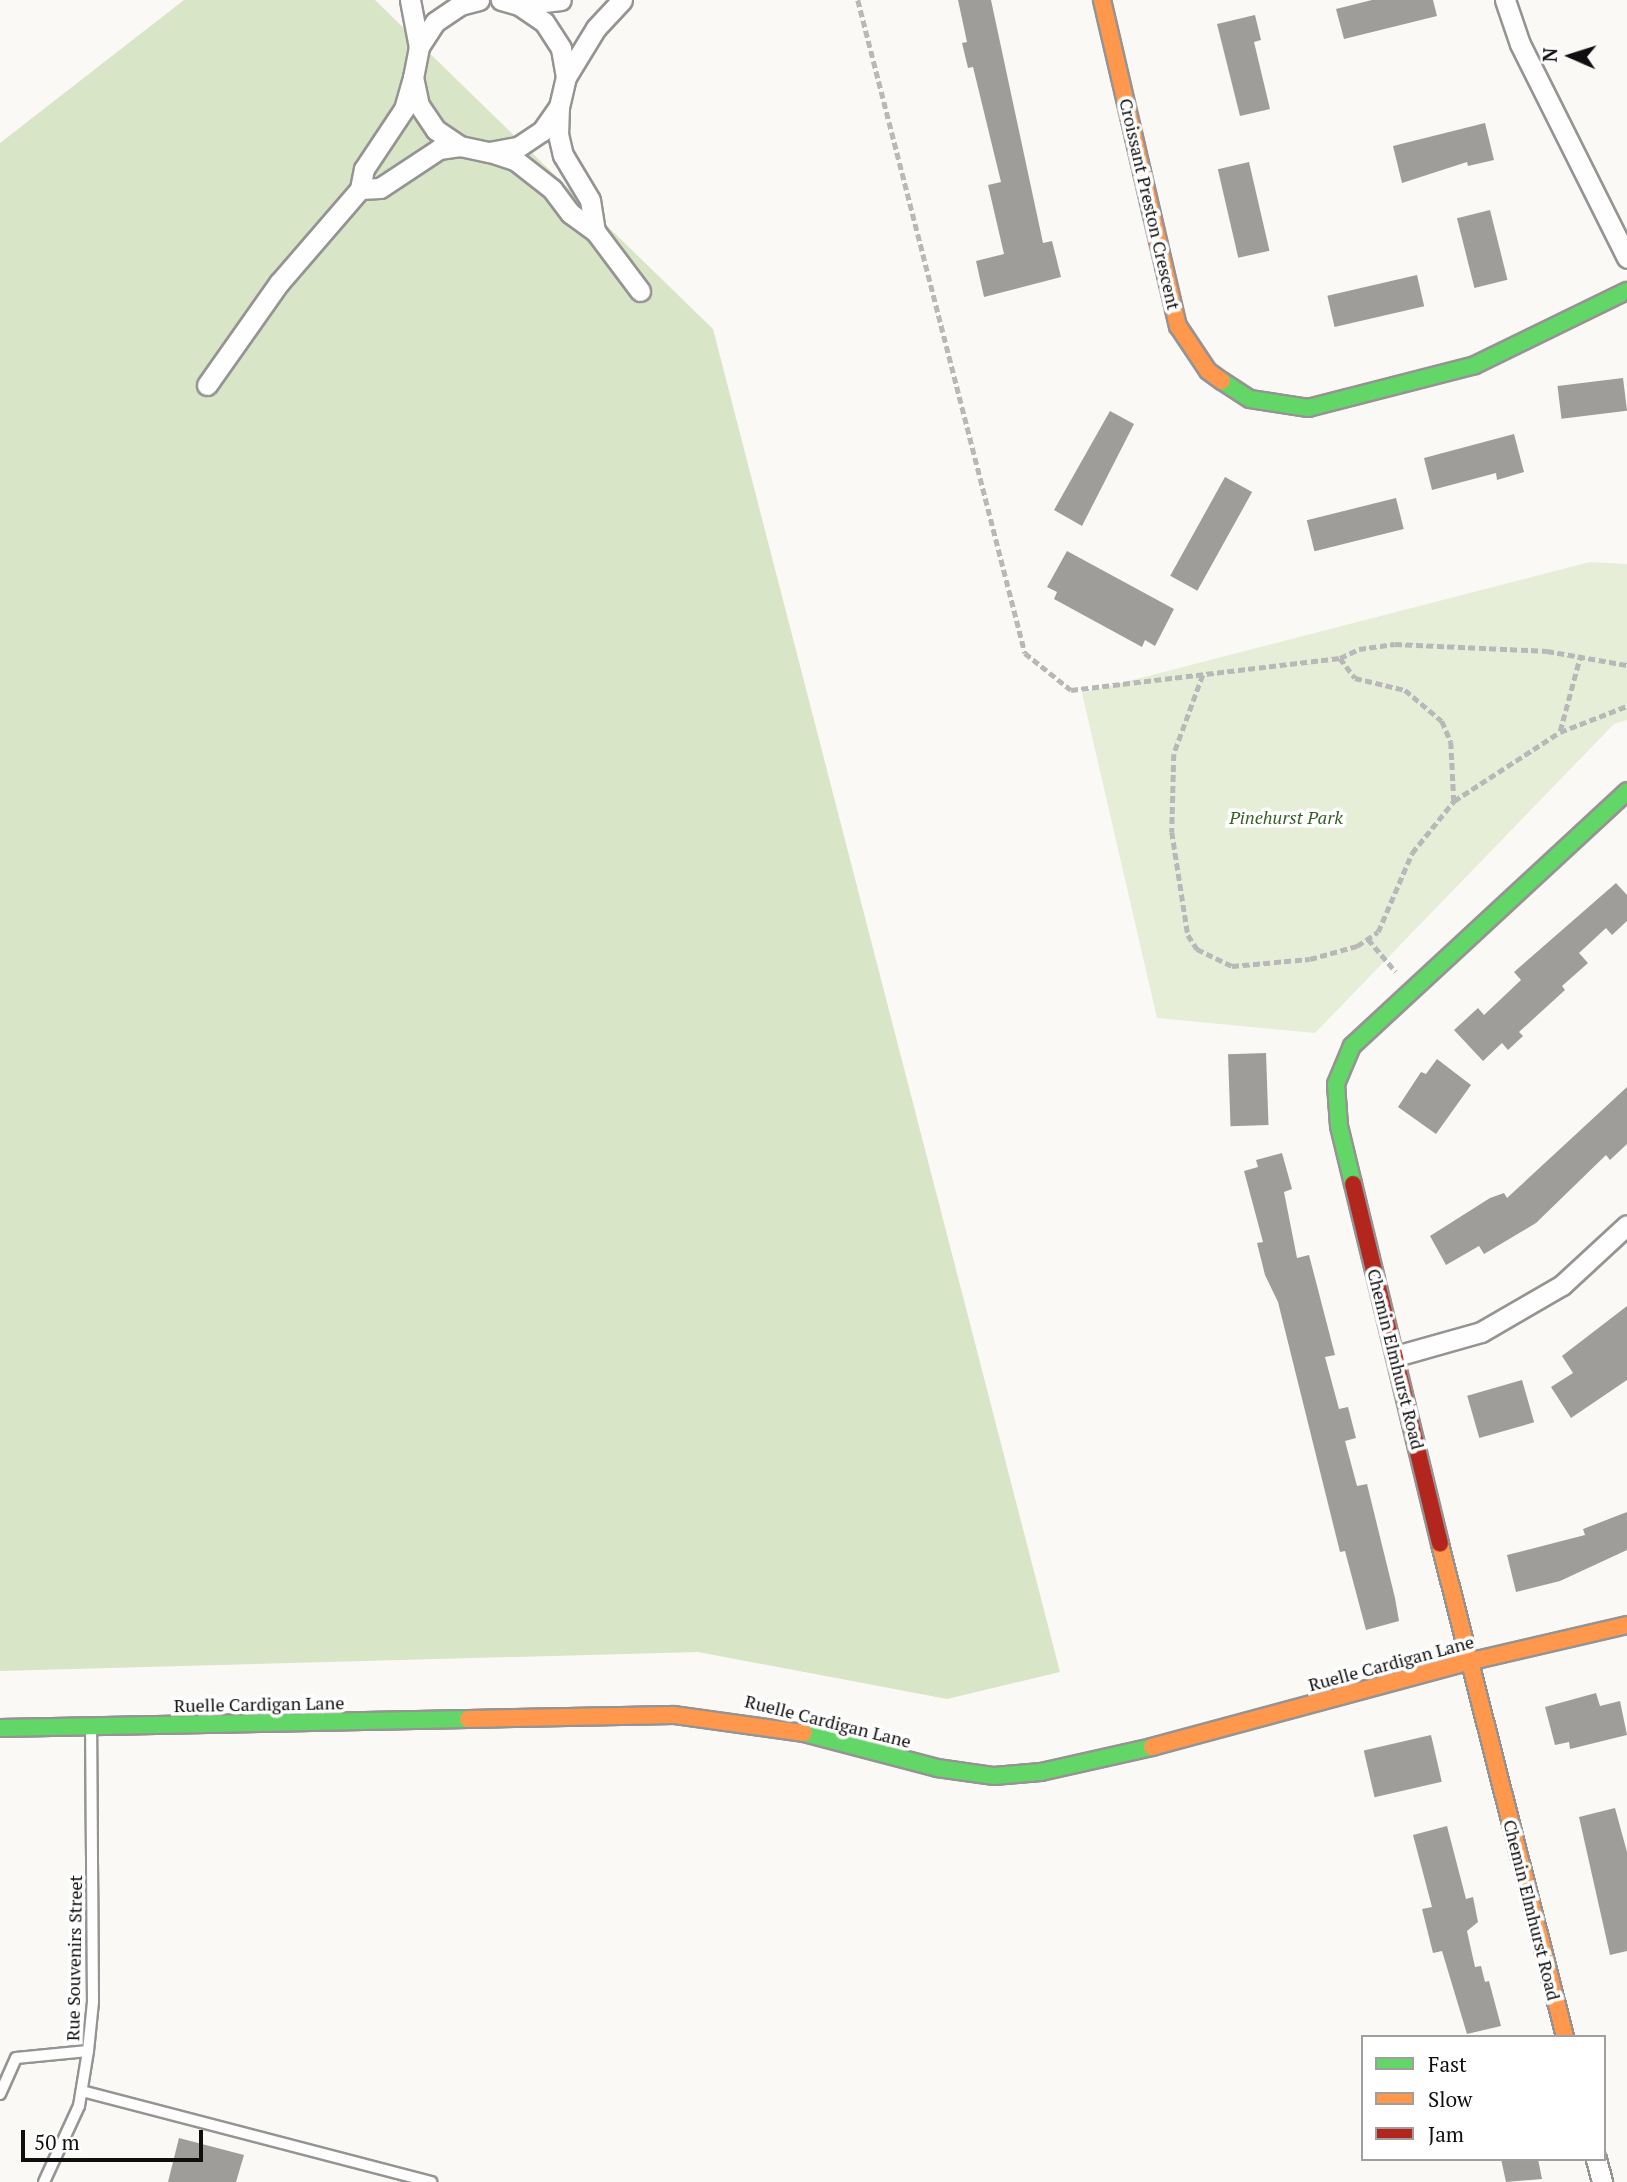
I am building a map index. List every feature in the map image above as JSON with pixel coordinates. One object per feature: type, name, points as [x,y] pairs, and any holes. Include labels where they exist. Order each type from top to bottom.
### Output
[{"type":"street","points":[[207,385],[279,283],[360,190],[364,169],[404,109],[414,77],[419,47],[410,0]]},
{"type":"street","points":[[419,47],[447,12],[479,0]]},
{"type":"street","points":[[510,2],[561,0]]},
{"type":"street","points":[[595,231],[590,200],[563,155],[558,134],[559,107],[566,77],[596,28],[622,0]]},
{"type":"street","name":"Croissant Preston Crescent","points":[[1102,0],[1178,326],[1208,371],[1250,400],[1308,408],[1475,365],[1627,291]]},
{"type":"street","points":[[1505,0],[1520,44],[1627,258]]},
{"type":"street","points":[[510,2],[554,34],[566,77]]},
{"type":"street","points":[[414,77],[426,118],[460,146]]},
{"type":"street","points":[[489,152],[531,140],[559,107]]},
{"type":"street","points":[[360,190],[380,188],[439,149],[460,146],[489,152],[531,170],[570,214],[595,231],[640,291]]},
{"type":"street","name":"Chemin Elmhurst Road","points":[[1564,2035],[1468,1662],[1339,1126],[1336,1084],[1352,1046],[1410,988],[1627,791]]},
{"type":"street","points":[[1396,1356],[1480,1332],[1562,1285],[1627,1225]]},
{"type":"street","name":"Ruelle Cardigan Lane","points":[[0,1728],[674,1715],[732,1718],[937,1768],[994,1776],[1041,1772],[1159,1745],[1468,1662],[1627,1625]]},
{"type":"street","points":[[1597,2161],[1602,2182]]},
{"type":"lane","name":"Rue Souvenirs Street","points":[[44,2182],[82,2091],[88,2051],[93,2001],[91,1726]]},
{"type":"lane","points":[[0,2094],[16,2058],[88,2051]]},
{"type":"lane","points":[[82,2091],[431,2182]]},
{"type":"path","points":[[858,0],[1025,653],[1071,690],[1340,658],[1359,649],[1395,644],[1580,657],[1627,665]]},
{"type":"path","points":[[1560,732],[1580,657]]},
{"type":"path","points":[[1340,658],[1355,678],[1405,690],[1442,721],[1451,742],[1454,801]]},
{"type":"path","points":[[1203,674],[1179,733],[1171,787],[1181,911],[1197,949],[1233,966],[1277,965],[1310,959],[1368,939],[1387,918],[1412,853],[1454,801],[1560,732],[1627,706]]},
{"type":"path","points":[[1368,939],[1410,988]]},
{"type":"green space","points":[[184,0],[375,0],[713,329],[1060,1672],[947,1699],[698,1652],[0,1671],[0,143]]},
{"type":"green space","name":"Pinehurst Park","points":[[1590,562],[1627,564],[1627,720],[1614,724],[1315,1033],[1157,1018],[1082,693]]},
{"type":"building","points":[[958,0],[991,0],[1043,243],[1052,241],[1061,277],[984,297],[976,261],[1004,254],[988,185],[1001,182],[973,67],[968,68],[962,43],[967,42]]},
{"type":"building","points":[[1372,0],[1433,0],[1437,16],[1344,39],[1336,9]]},
{"type":"building","points":[[1255,15],[1261,40],[1254,42],[1270,109],[1240,116],[1217,24]]},
{"type":"building","points":[[1485,123],[1494,160],[1468,166],[1467,162],[1402,183],[1393,146]]},
{"type":"building","points":[[1249,162],[1269,251],[1238,258],[1218,169]]},
{"type":"building","points":[[1490,210],[1507,280],[1474,288],[1457,218]]},
{"type":"building","points":[[1417,275],[1424,306],[1335,327],[1327,296]]},
{"type":"building","points":[[1623,378],[1627,411],[1562,419],[1557,386]]},
{"type":"building","points":[[1110,411],[1134,424],[1082,526],[1054,510]]},
{"type":"building","points":[[1514,434],[1524,472],[1497,480],[1496,473],[1432,490],[1424,458]]},
{"type":"building","points":[[1225,477],[1252,492],[1197,591],[1170,576]]},
{"type":"building","points":[[1396,498],[1404,529],[1314,551],[1307,520]]},
{"type":"building","points":[[1067,551],[1174,609],[1155,646],[1145,640],[1142,647],[1054,599],[1057,592],[1047,587]]},
{"type":"building","points":[[1616,883],[1627,895],[1627,921],[1612,935],[1606,928],[1579,953],[1588,963],[1562,986],[1565,990],[1519,1032],[1523,1036],[1508,1050],[1502,1043],[1483,1061],[1454,1030],[1478,1008],[1484,1015],[1521,980],[1514,972]]},
{"type":"building","points":[[1266,1053],[1269,1125],[1231,1126],[1228,1054]]},
{"type":"building","points":[[1437,1059],[1471,1085],[1436,1134],[1398,1107],[1421,1072],[1426,1074]]},
{"type":"building","points":[[1627,1087],[1627,1144],[1610,1160],[1606,1155],[1536,1223],[1484,1254],[1479,1246],[1446,1265],[1430,1236],[1490,1198],[1504,1193],[1507,1198]]},
{"type":"building","points":[[1282,1153],[1292,1189],[1284,1192],[1297,1258],[1309,1255],[1335,1355],[1325,1357],[1339,1409],[1348,1407],[1356,1438],[1345,1441],[1357,1486],[1367,1484],[1395,1598],[1399,1621],[1366,1630],[1345,1551],[1340,1552],[1278,1302],[1265,1275],[1257,1243],[1263,1242],[1244,1171],[1258,1167],[1256,1160]]},
{"type":"building","points":[[1627,1306],[1627,1380],[1571,1418],[1551,1387],[1573,1373],[1562,1356]]},
{"type":"building","points":[[1522,1380],[1534,1422],[1479,1438],[1467,1396]]},
{"type":"building","points":[[1627,1512],[1627,1550],[1560,1581],[1516,1592],[1507,1555],[1585,1535],[1583,1529]]},
{"type":"building","points":[[1596,1693],[1600,1706],[1620,1701],[1627,1735],[1570,1749],[1569,1742],[1555,1745],[1545,1707]]},
{"type":"building","points":[[1431,1735],[1442,1782],[1375,1797],[1364,1751]]},
{"type":"building","points":[[1615,1808],[1627,1852],[1627,1951],[1610,1955],[1579,1817]]},
{"type":"building","points":[[1447,1826],[1466,1899],[1473,1897],[1478,1922],[1467,1931],[1475,1967],[1481,1966],[1485,1982],[1489,1981],[1501,2026],[1467,2034],[1442,1951],[1433,1953],[1422,1909],[1432,1907],[1413,1835]]},
{"type":"building","points":[[179,2138],[244,2155],[236,2182],[168,2182]]},
{"type":"building","points":[[1501,2161],[1538,2161],[1542,2179],[1506,2182]]},
{"type":"traffic: fast","points":[[1222,381],[1250,399],[1308,408],[1475,365],[1627,291]]},
{"type":"traffic: fast","points":[[1353,1184],[1339,1126],[1336,1084],[1352,1046],[1627,791]]},
{"type":"traffic: fast","points":[[0,1728],[468,1719]]},
{"type":"traffic: fast","points":[[804,1733],[937,1768],[994,1776],[1041,1772],[1152,1747]]},
{"type":"traffic: slow","points":[[1102,0],[1178,326],[1208,371],[1222,381]]},
{"type":"traffic: slow","points":[[1440,1544],[1564,2035]]},
{"type":"traffic: slow","points":[[1152,1747],[1468,1662],[1627,1625]]},
{"type":"traffic: slow","points":[[468,1719],[674,1715],[804,1733]]},
{"type":"traffic: jam","points":[[1353,1184],[1440,1544]]}]
